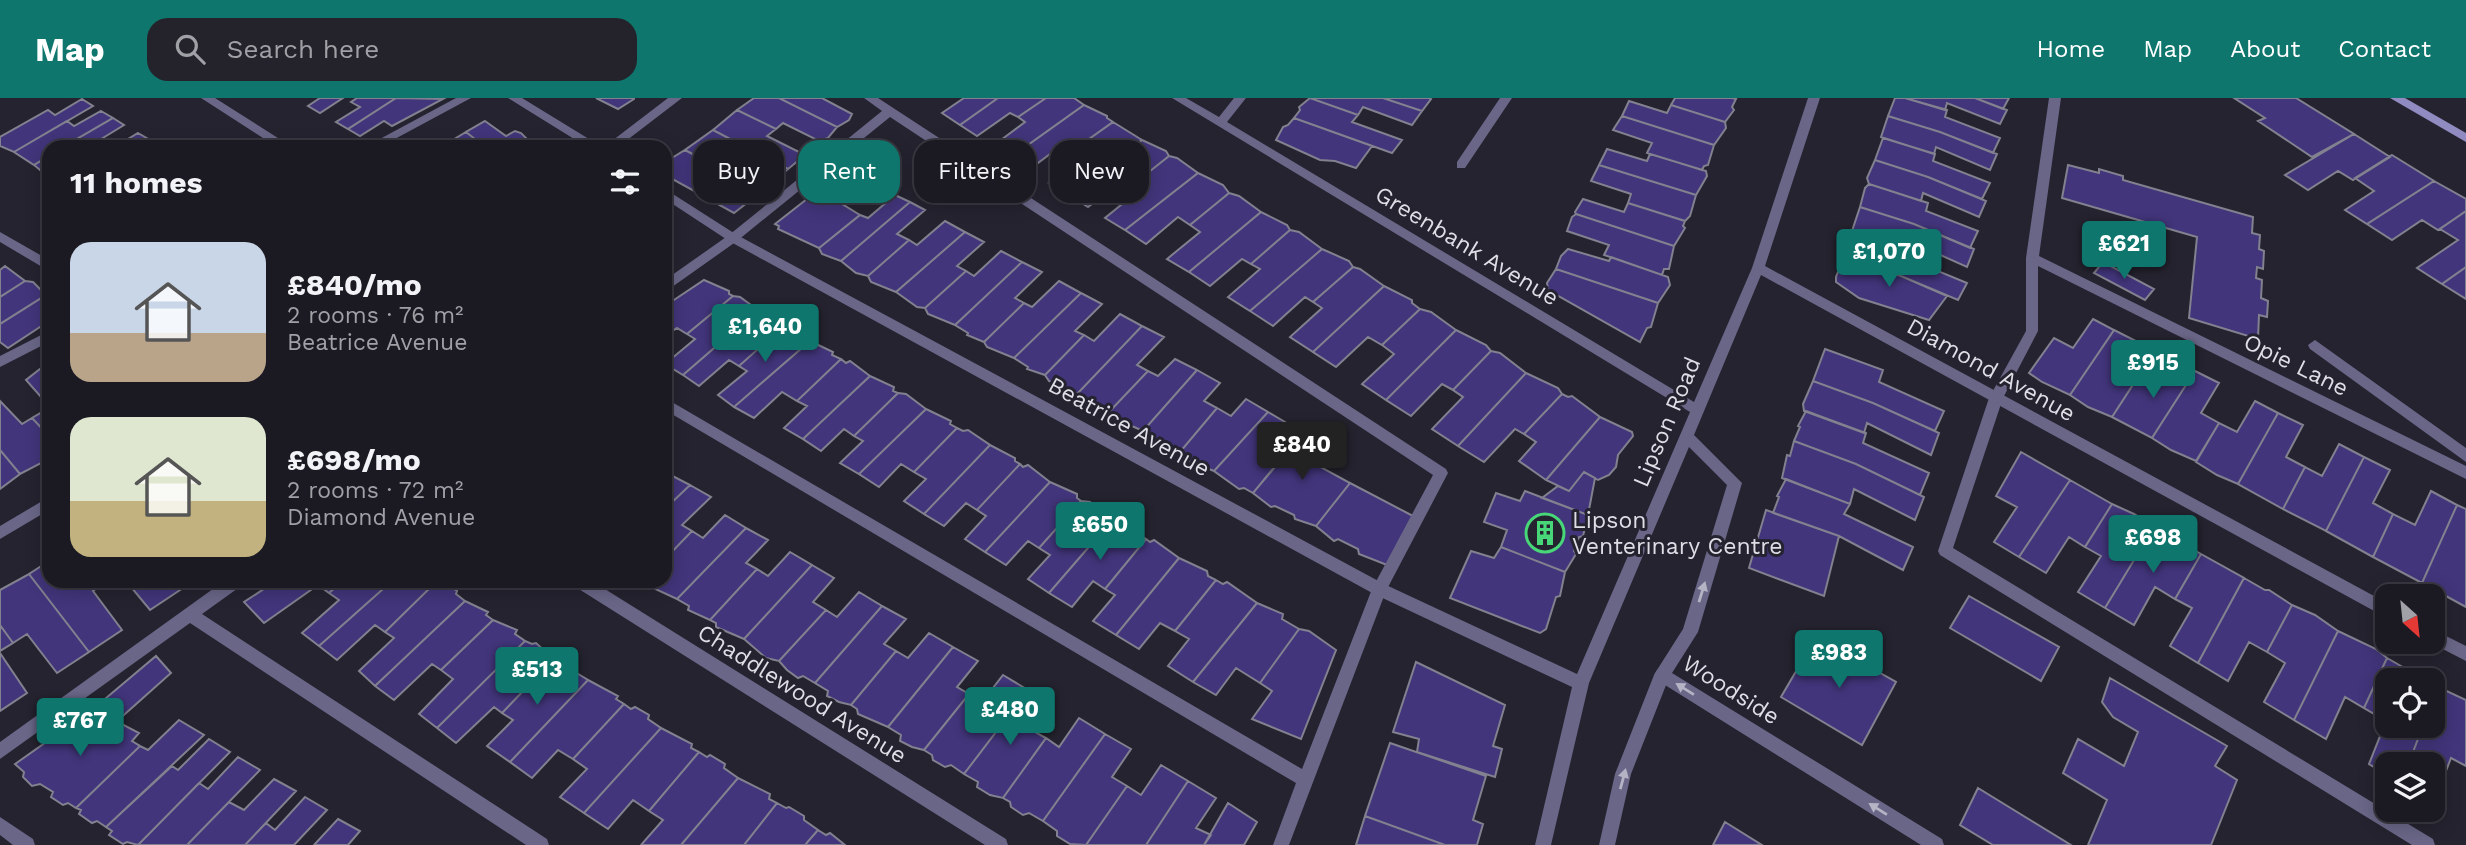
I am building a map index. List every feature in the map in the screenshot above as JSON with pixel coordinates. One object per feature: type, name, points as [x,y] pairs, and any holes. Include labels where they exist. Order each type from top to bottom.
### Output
[{"type":"main road","points":[[2396,98],[2466,138]]},
{"type":"street","points":[[207,98],[275,140]]},
{"type":"street","points":[[385,140],[465,98]]},
{"type":"street","points":[[514,98],[584,140]]},
{"type":"street","points":[[619,140],[676,98]]},
{"type":"street","points":[[870,98],[1441,473],[1379,589],[1280,845]]},
{"type":"street","name":"Greenbank Avenue","points":[[1178,98],[1697,410]]},
{"type":"street","points":[[1221,122],[1240,98]]},
{"type":"street","points":[[1461,165],[1506,98]]},
{"type":"street","name":"Lipson Road","points":[[1543,845],[1581,683],[1758,268],[1814,98]]},
{"type":"street","points":[[2055,98],[2032,258],[2032,331],[1996,398],[1945,551],[2427,845]]},
{"type":"street","points":[[672,282],[733,238],[890,111]]},
{"type":"street","name":"Beatrice Avenue","points":[[672,197],[733,238],[1379,589],[1581,683]]},
{"type":"street","points":[[0,236],[42,263]]},
{"type":"street","name":"Opie Lane","points":[[2032,258],[2466,473]]},
{"type":"street","name":"Diamond Avenue","points":[[1758,268],[2375,604]]},
{"type":"street","points":[[0,362],[42,340]]},
{"type":"street","points":[[2315,345],[2466,456]]},
{"type":"street","points":[[672,407],[1306,780]]},
{"type":"street","name":"Woodside","points":[[1685,435],[1735,483],[1690,632],[1662,675],[1936,845]]},
{"type":"street","points":[[0,533],[42,507]]},
{"type":"street","points":[[0,751],[226,588]]},
{"type":"street","name":"Chaddlewood Avenue","points":[[590,588],[1000,845]]},
{"type":"street","points":[[189,614],[541,845]]},
{"type":"street","points":[[2445,643],[2466,654]]},
{"type":"street","points":[[1607,845],[1623,774],[1662,675]]},
{"type":"street","points":[[0,825],[27,845]]},
{"type":"building","points":[[320,98],[343,98],[320,113],[308,106]]},
{"type":"building","points":[[357,98],[396,98],[348,129],[336,122],[360,107],[351,102]]},
{"type":"building","points":[[396,98],[443,99],[392,126],[384,121],[360,136],[348,129]]},
{"type":"building","points":[[596,98],[634,98],[634,99],[618,109]]},
{"type":"building","points":[[754,98],[779,98],[837,127],[828,138],[817,140],[783,123],[776,129],[737,110]]},
{"type":"building","points":[[779,98],[822,98],[852,114],[849,120],[837,127]]},
{"type":"building","points":[[964,98],[998,98],[960,125],[942,113]]},
{"type":"building","points":[[998,98],[1046,98],[1018,117],[1010,113],[977,136],[960,125]]},
{"type":"building","points":[[1046,98],[1074,98],[1084,105],[1035,140],[1001,140],[1025,122],[1018,117]]},
{"type":"building","points":[[1310,98],[1383,98],[1422,111],[1412,125],[1363,107],[1358,115]]},
{"type":"building","points":[[1310,98],[1358,115],[1352,122],[1402,140],[1392,153],[1294,118],[1300,110],[1299,107]]},
{"type":"building","points":[[1383,98],[1429,98],[1431,99],[1422,111]]},
{"type":"building","points":[[1675,98],[1736,99],[1732,107],[1734,110],[1725,122],[1671,105]]},
{"type":"building","points":[[1895,98],[1905,98],[1947,110],[1945,117],[2000,138],[1993,153],[1940,132],[1888,116]]},
{"type":"building","points":[[1905,98],[1975,98],[2007,110],[2000,124],[1947,103],[1945,110]]},
{"type":"building","points":[[1975,98],[2009,98],[2003,109]]},
{"type":"building","points":[[2234,98],[2296,98],[2354,134],[2312,157],[2258,121],[2265,118]]},
{"type":"building","points":[[82,99],[93,106],[14,152],[0,146],[0,137],[48,110],[55,115]]},
{"type":"building","points":[[1629,101],[1667,113],[1671,105],[1725,122],[1726,128],[1714,145],[1622,116]]},
{"type":"building","points":[[1084,105],[1107,116],[1113,122],[1088,140],[1050,140],[1050,154],[1036,164],[1035,140]]},
{"type":"building","points":[[737,110],[776,129],[767,136],[775,140],[732,140],[713,130]]},
{"type":"building","points":[[101,111],[113,118],[75,140],[42,140],[42,160],[34,165],[14,152],[67,121],[74,126]]},
{"type":"building","points":[[1622,116],[1714,145],[1708,165],[1702,170],[1647,153],[1652,143],[1613,130]]},
{"type":"building","points":[[1888,116],[1997,154],[1990,170],[1936,147],[1934,154],[1881,137]]},
{"type":"building","points":[[113,118],[124,125],[100,140],[75,140]]},
{"type":"building","points":[[1294,118],[1372,146],[1356,168],[1335,161],[1320,160],[1276,140],[1283,127]]},
{"type":"building","points":[[485,121],[506,136],[515,131],[528,140],[476,140],[466,132]]},
{"type":"building","points":[[1113,122],[1142,140],[1088,140]]},
{"type":"building","points":[[713,130],[732,140],[699,140]]},
{"type":"building","points":[[466,132],[476,140],[453,140]]},
{"type":"building","points":[[138,133],[150,140],[126,140]]},
{"type":"building","points":[[2354,134],[2390,157],[2353,180],[2338,171],[2308,190],[2285,175]]},
{"type":"building","points":[[1883,138],[1935,154],[1933,161],[1990,183],[1982,199],[1928,177],[1875,160]]},
{"type":"building","points":[[1149,143],[1166,151],[1169,156],[1149,172]]},
{"type":"building","points":[[693,144],[693,154],[685,150]]},
{"type":"building","points":[[784,144],[798,152],[798,161],[788,169],[784,167]]},
{"type":"building","points":[[1607,149],[1647,161],[1650,154],[1706,171],[1707,176],[1696,195],[1599,165]]},
{"type":"building","points":[[685,150],[693,154],[693,190],[672,179],[672,158]]},
{"type":"building","points":[[2392,155],[2434,181],[2367,224],[2345,210],[2374,191],[2355,178]]},
{"type":"building","points":[[1169,156],[1177,158],[1198,173],[1125,230],[1105,218],[1123,203],[1149,203],[1149,172]]},
{"type":"building","points":[[42,160],[42,172],[34,165]]},
{"type":"building","points":[[1875,160],[1928,177],[1986,201],[1979,217],[1923,193],[1921,201],[1869,184],[1867,178]]},
{"type":"building","points":[[1599,165],[1696,195],[1690,216],[1685,221],[1628,203],[1631,194],[1591,181]]},
{"type":"building","points":[[2068,165],[2099,173],[2099,169],[2123,176],[2123,180],[2253,217],[2252,233],[2260,235],[2259,249],[2264,251],[2263,269],[2257,267],[2256,278],[2262,280],[2261,298],[2268,301],[2267,317],[2259,315],[2258,339],[2189,318],[2197,237],[2062,198]]},
{"type":"building","points":[[1198,173],[1223,185],[1229,193],[1190,225],[1178,217],[1146,244],[1125,230]]},
{"type":"building","points":[[2434,181],[2466,199],[2466,211],[2438,230],[2422,220],[2392,240],[2367,224]]},
{"type":"building","points":[[1869,184],[1928,203],[1926,211],[1978,231],[1970,248],[1914,224],[1860,207],[1865,188]]},
{"type":"building","points":[[1229,193],[1239,196],[1261,212],[1189,272],[1167,259],[1200,232],[1190,225]]},
{"type":"building","points":[[900,197],[910,202],[841,261],[822,254],[819,248],[860,215],[868,218],[886,203],[900,203]]},
{"type":"building","points":[[1583,199],[1624,212],[1628,203],[1685,221],[1685,228],[1674,246],[1576,214]]},
{"type":"building","points":[[910,202],[925,210],[897,234],[909,240],[868,276],[856,273],[841,261]]},
{"type":"building","points":[[716,203],[747,203],[734,213]]},
{"type":"building","points":[[802,203],[841,203],[860,215],[819,248],[778,229],[779,226],[775,224]]},
{"type":"building","points":[[1860,207],[1914,224],[1974,249],[1967,267],[1916,244],[1915,252],[1852,231]]},
{"type":"building","points":[[2466,211],[2466,267],[2442,284],[2417,268],[2458,240],[2440,229]]},
{"type":"building","points":[[1261,212],[1287,225],[1290,230],[1251,264],[1242,259],[1210,286],[1189,272]]},
{"type":"building","points":[[1576,214],[1674,246],[1669,269],[1664,269],[1662,275],[1604,255],[1609,245],[1567,231],[1572,217]]},
{"type":"building","points":[[945,221],[965,232],[896,292],[871,282],[868,276],[909,240],[917,245]]},
{"type":"building","points":[[1290,230],[1299,232],[1322,249],[1250,311],[1228,297],[1260,269],[1251,264]]},
{"type":"building","points":[[965,232],[984,242],[957,266],[966,271],[925,308],[917,307],[896,292]]},
{"type":"building","points":[[1854,232],[1915,252],[1911,260],[1967,283],[1958,300],[1901,276],[1844,257]]},
{"type":"building","points":[[1322,249],[1349,261],[1353,267],[1313,302],[1305,297],[1273,326],[1250,311]]},
{"type":"building","points":[[1568,249],[1609,261],[1611,257],[1668,277],[1670,285],[1658,303],[1556,269],[1561,256]]},
{"type":"building","points":[[1001,251],[1022,262],[955,325],[928,314],[925,308],[966,271],[974,276]]},
{"type":"building","points":[[1844,257],[1901,276],[1947,296],[1929,320],[1859,298],[1836,282]]},
{"type":"building","points":[[1022,262],[1042,272],[1015,298],[1024,303],[984,342],[967,335],[968,333],[955,325]]},
{"type":"building","points":[[2103,262],[2154,289],[2145,300],[2094,273]]},
{"type":"building","points":[[5,266],[25,281],[0,297],[0,270]]},
{"type":"building","points":[[1353,267],[1384,286],[1313,352],[1290,337],[1322,308],[1313,302]]},
{"type":"building","points":[[2466,267],[2466,299],[2442,284]]},
{"type":"building","points":[[1556,269],[1658,303],[1651,327],[1647,328],[1640,342],[1548,290],[1547,283]]},
{"type":"building","points":[[704,280],[729,291],[733,296],[687,334],[677,328],[672,331],[672,301]]},
{"type":"building","points":[[25,281],[33,282],[42,291],[42,298],[0,324],[0,297]]},
{"type":"building","points":[[1059,281],[1081,293],[1014,358],[987,347],[984,342],[1024,303],[1032,307]]},
{"type":"building","points":[[1384,286],[1412,300],[1420,309],[1382,345],[1368,337],[1336,367],[1313,352]]},
{"type":"building","points":[[1081,293],[1102,304],[1075,331],[1084,335],[1045,375],[1027,369],[1028,367],[1014,358]]},
{"type":"building","points":[[733,296],[740,297],[758,310],[683,375],[672,368],[672,358],[695,339],[687,334]]},
{"type":"building","points":[[42,298],[42,326],[8,348],[0,342],[0,324]]},
{"type":"building","points":[[1420,309],[1431,312],[1456,330],[1386,400],[1362,384],[1394,354],[1382,345]]},
{"type":"building","points":[[758,310],[780,320],[780,324],[784,326],[739,366],[729,360],[699,386],[683,375]]},
{"type":"building","points":[[1120,314],[1142,326],[1077,394],[1049,381],[1045,375],[1084,335],[1094,341]]},
{"type":"building","points":[[2093,319],[2114,330],[2070,395],[2029,373],[2054,338],[2073,348]]},
{"type":"building","points":[[784,326],[791,327],[810,341],[734,407],[718,395],[747,371],[739,366]]},
{"type":"building","points":[[1142,326],[1164,337],[1137,365],[1148,371],[1109,412],[1099,410],[1077,394]]},
{"type":"building","points":[[1456,330],[1486,345],[1491,351],[1453,390],[1442,384],[1411,416],[1386,400]]},
{"type":"building","points":[[2114,330],[2138,342],[2118,370],[2136,380],[2112,417],[2088,407],[2070,395]]},
{"type":"building","points":[[810,341],[841,359],[797,401],[782,392],[754,418],[734,407]]},
{"type":"building","points":[[1825,349],[1883,370],[1879,382],[1944,411],[1935,431],[1873,403],[1813,381]]},
{"type":"building","points":[[1491,351],[1500,353],[1526,373],[1458,446],[1432,429],[1463,397],[1453,390]]},
{"type":"building","points":[[841,359],[846,363],[850,361],[870,376],[803,439],[784,428],[807,406],[797,401]]},
{"type":"building","points":[[1175,359],[1197,370],[1143,431],[1114,418],[1109,412],[1148,371],[1158,376]]},
{"type":"building","points":[[2172,359],[2195,371],[2152,438],[2112,417],[2136,380],[2154,389]]},
{"type":"building","points":[[42,369],[42,398],[26,380]]},
{"type":"building","points":[[1197,370],[1220,383],[1204,401],[1217,408],[1180,452],[1171,447],[1167,448],[1143,431]]},
{"type":"building","points":[[2195,371],[2219,383],[2201,413],[2219,423],[2196,461],[2152,438]]},
{"type":"building","points":[[1526,373],[1558,388],[1562,394],[1524,434],[1515,429],[1484,462],[1458,446]]},
{"type":"building","points":[[870,376],[894,387],[893,391],[898,393],[854,436],[844,429],[821,451],[803,439]]},
{"type":"building","points":[[1813,381],[1873,403],[1939,433],[1931,455],[1867,423],[1864,433],[1804,411],[1803,404]]},
{"type":"building","points":[[898,393],[906,394],[926,409],[859,474],[840,463],[863,441],[854,436]]},
{"type":"building","points":[[1562,394],[1572,396],[1600,417],[1546,480],[1519,461],[1536,442],[1524,434]]},
{"type":"building","points":[[1246,399],[1268,412],[1214,471],[1184,459],[1180,452],[1217,408],[1231,416]]},
{"type":"building","points":[[0,401],[22,424],[32,418],[42,429],[42,463],[20,474],[0,450]]},
{"type":"building","points":[[2255,401],[2278,413],[2238,484],[2196,462],[2219,423],[2237,432]]},
{"type":"building","points":[[926,409],[951,421],[950,424],[957,428],[914,472],[901,464],[879,487],[859,474]]},
{"type":"building","points":[[1806,411],[1866,433],[1863,443],[1929,473],[1920,495],[1856,464],[1794,441]]},
{"type":"building","points":[[42,412],[42,429],[32,418]]},
{"type":"building","points":[[1268,412],[1290,425],[1277,441],[1291,448],[1253,493],[1244,488],[1239,489],[1214,471]]},
{"type":"building","points":[[2278,413],[2303,425],[2286,457],[2305,467],[2283,509],[2238,484]]},
{"type":"building","points":[[1600,417],[1632,432],[1633,436],[1618,455],[1616,467],[1609,475],[1598,480],[1584,472],[1569,491],[1546,480]]},
{"type":"building","points":[[957,428],[968,430],[990,445],[924,514],[904,501],[926,479],[914,472]]},
{"type":"building","points":[[1304,431],[1330,446],[1315,464],[1350,483],[1316,526],[1295,519],[1294,515],[1275,506],[1271,507],[1253,493]]},
{"type":"building","points":[[1794,441],[1856,464],[1924,497],[1915,520],[1854,489],[1850,504],[1782,478],[1787,455],[1790,456]]},
{"type":"building","points":[[2339,444],[2364,457],[2326,531],[2283,509],[2305,467],[2322,476]]},
{"type":"building","points":[[990,445],[1015,458],[1020,464],[977,510],[966,503],[944,526],[924,514]]},
{"type":"building","points":[[0,450],[20,474],[0,489]]},
{"type":"building","points":[[2021,452],[2070,480],[2019,557],[1994,542],[2017,507],[1996,496]]},
{"type":"building","points":[[2364,457],[2390,470],[2373,503],[2393,514],[2373,557],[2326,531]]},
{"type":"building","points":[[1020,464],[1023,467],[1028,465],[1050,482],[985,552],[965,539],[986,516],[977,510]]},
{"type":"building","points":[[1584,472],[1595,478],[1588,515],[1542,498],[1558,486],[1569,491]]},
{"type":"building","points":[[672,476],[690,485],[672,502]]},
{"type":"building","points":[[1786,479],[1850,504],[1844,514],[1913,547],[1903,570],[1839,536],[1773,513],[1779,497],[1777,496]]},
{"type":"building","points":[[2070,480],[2112,504],[2085,547],[2069,537],[2046,573],[2019,557]]},
{"type":"building","points":[[1050,482],[1077,494],[1081,501],[1039,548],[1028,541],[1006,565],[985,552]]},
{"type":"building","points":[[1350,483],[1413,516],[1387,565],[1359,554],[1358,549],[1338,539],[1334,541],[1316,526]]},
{"type":"building","points":[[690,485],[711,497],[682,525],[692,531],[672,552],[672,502]]},
{"type":"building","name":"Lipson Venterinary Centre","points":[[1525,491],[1588,515],[1583,536],[1579,537],[1574,551],[1576,554],[1565,572],[1501,547],[1507,530],[1484,522],[1496,493],[1520,501]]},
{"type":"building","points":[[2431,491],[2457,505],[2422,583],[2373,557],[2393,514],[2415,525]]},
{"type":"building","points":[[1081,501],[1090,502],[1113,519],[1049,593],[1028,579],[1050,555],[1039,548]]},
{"type":"building","points":[[2112,504],[2154,527],[2105,608],[2078,592],[2101,556],[2085,547]]},
{"type":"building","points":[[2457,505],[2466,509],[2466,607],[2445,596],[2445,584],[2422,583]]},
{"type":"building","points":[[1766,510],[1839,536],[1824,596],[1749,568]]},
{"type":"building","points":[[725,515],[746,528],[677,599],[653,588],[672,588],[672,552],[692,531],[703,538]]},
{"type":"building","points":[[1113,519],[1141,532],[1141,536],[1146,539],[1105,589],[1093,581],[1072,607],[1049,593]]},
{"type":"building","points":[[2154,527],[2201,554],[2175,599],[2155,587],[2134,625],[2105,608]]},
{"type":"building","points":[[746,528],[768,540],[746,563],[757,569],[710,620],[688,610],[689,606],[677,599]]},
{"type":"building","points":[[1146,539],[1150,542],[1154,540],[1179,558],[1116,635],[1093,621],[1115,595],[1105,589]]},
{"type":"building","points":[[1501,547],[1565,572],[1560,596],[1556,597],[1546,629],[1540,633],[1450,598],[1471,551],[1494,558]]},
{"type":"building","points":[[790,552],[812,565],[744,639],[716,627],[716,623],[710,620],[757,569],[768,576]]},
{"type":"building","points":[[2201,554],[2244,578],[2198,663],[2170,646],[2192,608],[2175,599]]},
{"type":"building","points":[[1179,558],[1207,571],[1208,576],[1216,580],[1175,631],[1160,623],[1139,649],[1116,635]]},
{"type":"building","points":[[812,565],[834,578],[813,602],[826,610],[779,661],[766,658],[744,639]]},
{"type":"building","points":[[42,566],[42,588],[97,588],[93,591],[122,630],[89,652],[29,574]]},
{"type":"building","points":[[29,574],[89,652],[57,673],[27,634],[13,643],[0,625],[0,590]]},
{"type":"building","points":[[2244,578],[2292,605],[2267,652],[2249,642],[2228,681],[2198,663]]},
{"type":"building","points":[[1216,580],[1223,584],[1227,582],[1257,603],[1193,682],[1168,666],[1189,639],[1175,631]]},
{"type":"building","points":[[132,588],[180,590],[150,610]]},
{"type":"building","points":[[265,588],[314,588],[264,623],[244,602]]},
{"type":"building","points":[[322,588],[335,588],[329,593]]},
{"type":"building","points":[[335,588],[384,588],[319,646],[302,633],[339,600],[329,593]]},
{"type":"building","points":[[384,588],[430,588],[385,632],[375,625],[337,660],[319,646]]},
{"type":"building","points":[[430,588],[452,588],[465,601],[375,686],[359,671],[394,638],[385,632]]},
{"type":"building","points":[[859,592],[882,606],[815,683],[803,676],[798,678],[787,670],[779,661],[826,610],[837,617]]},
{"type":"building","points":[[1969,596],[2059,647],[2041,681],[1950,628]]},
{"type":"building","points":[[465,601],[488,612],[486,615],[493,620],[441,670],[432,664],[394,700],[375,686]]},
{"type":"building","points":[[1257,603],[1283,614],[1282,619],[1299,629],[1260,683],[1236,668],[1216,695],[1193,682]]},
{"type":"building","points":[[2292,605],[2315,615],[2338,631],[2294,720],[2264,702],[2285,663],[2267,652]]},
{"type":"building","points":[[882,606],[906,619],[884,644],[896,651],[851,705],[827,696],[828,691],[815,683]]},
{"type":"building","points":[[493,620],[517,630],[515,634],[525,641],[437,728],[419,714],[453,679],[441,670]]},
{"type":"building","points":[[0,625],[13,643],[0,651]]},
{"type":"building","points":[[1299,629],[1309,631],[1336,650],[1301,739],[1252,719],[1272,691],[1260,683]]},
{"type":"building","points":[[2338,631],[2375,649],[2375,654],[2382,654],[2387,658],[2382,668],[2375,668],[2375,684],[2364,708],[2345,697],[2326,739],[2294,720]]},
{"type":"building","points":[[929,633],[953,647],[888,727],[858,714],[857,709],[851,705],[896,651],[908,658]]},
{"type":"building","points":[[1816,637],[1896,682],[1862,745],[1781,697]]},
{"type":"building","points":[[525,641],[536,643],[554,659],[502,713],[494,707],[456,743],[437,728]]},
{"type":"building","points":[[953,647],[978,661],[957,687],[969,694],[924,750],[912,747],[900,741],[901,735],[888,727]]},
{"type":"building","points":[[0,653],[27,693],[0,711]]},
{"type":"building","points":[[156,656],[171,673],[116,722],[93,709]]},
{"type":"building","points":[[2387,658],[2404,668],[2382,668]]},
{"type":"building","points":[[554,659],[563,660],[577,668],[575,672],[588,680],[510,762],[487,746],[513,720],[502,713]]},
{"type":"building","points":[[1416,662],[1505,705],[1493,746],[1502,749],[1495,777],[1417,752],[1419,739],[1393,732]]},
{"type":"building","points":[[1003,675],[1028,690],[964,774],[951,765],[945,767],[933,760],[932,755],[924,750],[969,694],[982,702]]},
{"type":"building","points":[[2110,678],[2227,746],[2215,766],[2237,780],[2211,845],[2088,845],[2107,800],[2063,773],[2078,739],[2124,766],[2138,732],[2113,717],[2102,702]]},
{"type":"building","points":[[588,680],[618,696],[616,699],[624,704],[573,759],[558,750],[532,778],[510,762]]},
{"type":"building","points":[[2375,684],[2375,714],[2364,708]]},
{"type":"building","points":[[1028,690],[1053,704],[1033,731],[1046,738],[1003,798],[990,795],[977,787],[978,782],[964,774]]},
{"type":"building","points":[[2445,690],[2466,700],[2466,766],[2451,758],[2445,774],[2445,752],[2413,752],[2418,738],[2445,738]]},
{"type":"building","points":[[624,704],[649,715],[648,719],[661,728],[584,813],[560,797],[587,769],[573,759]]},
{"type":"building","points":[[93,709],[139,733],[132,741],[140,746],[76,808],[68,803],[63,805],[51,797],[53,792],[40,784],[32,786],[23,777],[24,772],[15,764]]},
{"type":"building","points":[[1079,718],[1105,734],[1043,821],[1029,813],[1023,815],[1011,807],[1010,802],[1003,798],[1046,738],[1059,747]]},
{"type":"building","points":[[179,720],[204,735],[106,827],[97,821],[92,823],[79,814],[81,810],[76,808],[140,746],[148,750]]},
{"type":"building","points":[[661,728],[692,744],[691,748],[699,752],[649,811],[633,800],[608,829],[584,813]]},
{"type":"building","points":[[1105,734],[1131,749],[1112,777],[1127,786],[1086,845],[1070,844],[1057,836],[1057,831],[1043,821]]},
{"type":"building","points":[[2379,738],[2418,738],[2413,752],[2375,752],[2375,768],[2369,764]]},
{"type":"building","points":[[209,739],[230,752],[138,845],[127,842],[123,844],[109,835],[112,831],[106,827],[172,766],[178,770]]},
{"type":"building","points":[[1390,743],[1486,776],[1473,820],[1483,824],[1477,845],[1445,845],[1365,816]]},
{"type":"building","points":[[699,752],[725,764],[724,768],[738,778],[681,845],[641,845],[663,820],[649,811]]},
{"type":"building","points":[[238,757],[260,770],[187,845],[138,845],[199,783],[208,789]]},
{"type":"building","points":[[1161,765],[1188,781],[1146,845],[1086,845],[1127,786],[1141,795]]},
{"type":"building","points":[[738,778],[770,794],[769,799],[777,803],[744,845],[681,845]]},
{"type":"building","points":[[274,779],[296,791],[245,845],[187,845],[229,802],[244,810]]},
{"type":"building","points":[[1188,781],[1216,798],[1196,828],[1211,835],[1204,845],[1146,845]]},
{"type":"building","points":[[1978,788],[2071,845],[1993,845],[1960,825]]},
{"type":"building","points":[[305,797],[327,810],[294,845],[245,845],[266,823],[275,830]]},
{"type":"building","points":[[777,803],[804,816],[804,820],[818,830],[805,845],[744,845]]},
{"type":"building","points":[[1228,803],[1257,822],[1244,845],[1204,845]]},
{"type":"building","points":[[1365,816],[1445,845],[1356,845]]},
{"type":"building","points":[[338,819],[360,831],[348,845],[314,845]]},
{"type":"building","points":[[1725,822],[1762,845],[1713,845]]},
{"type":"building","points":[[818,830],[826,835],[830,833],[845,845],[805,845]]},
{"type":"place","name":"Lipson Venterinary Centre","points":[[1545,533]]}]
